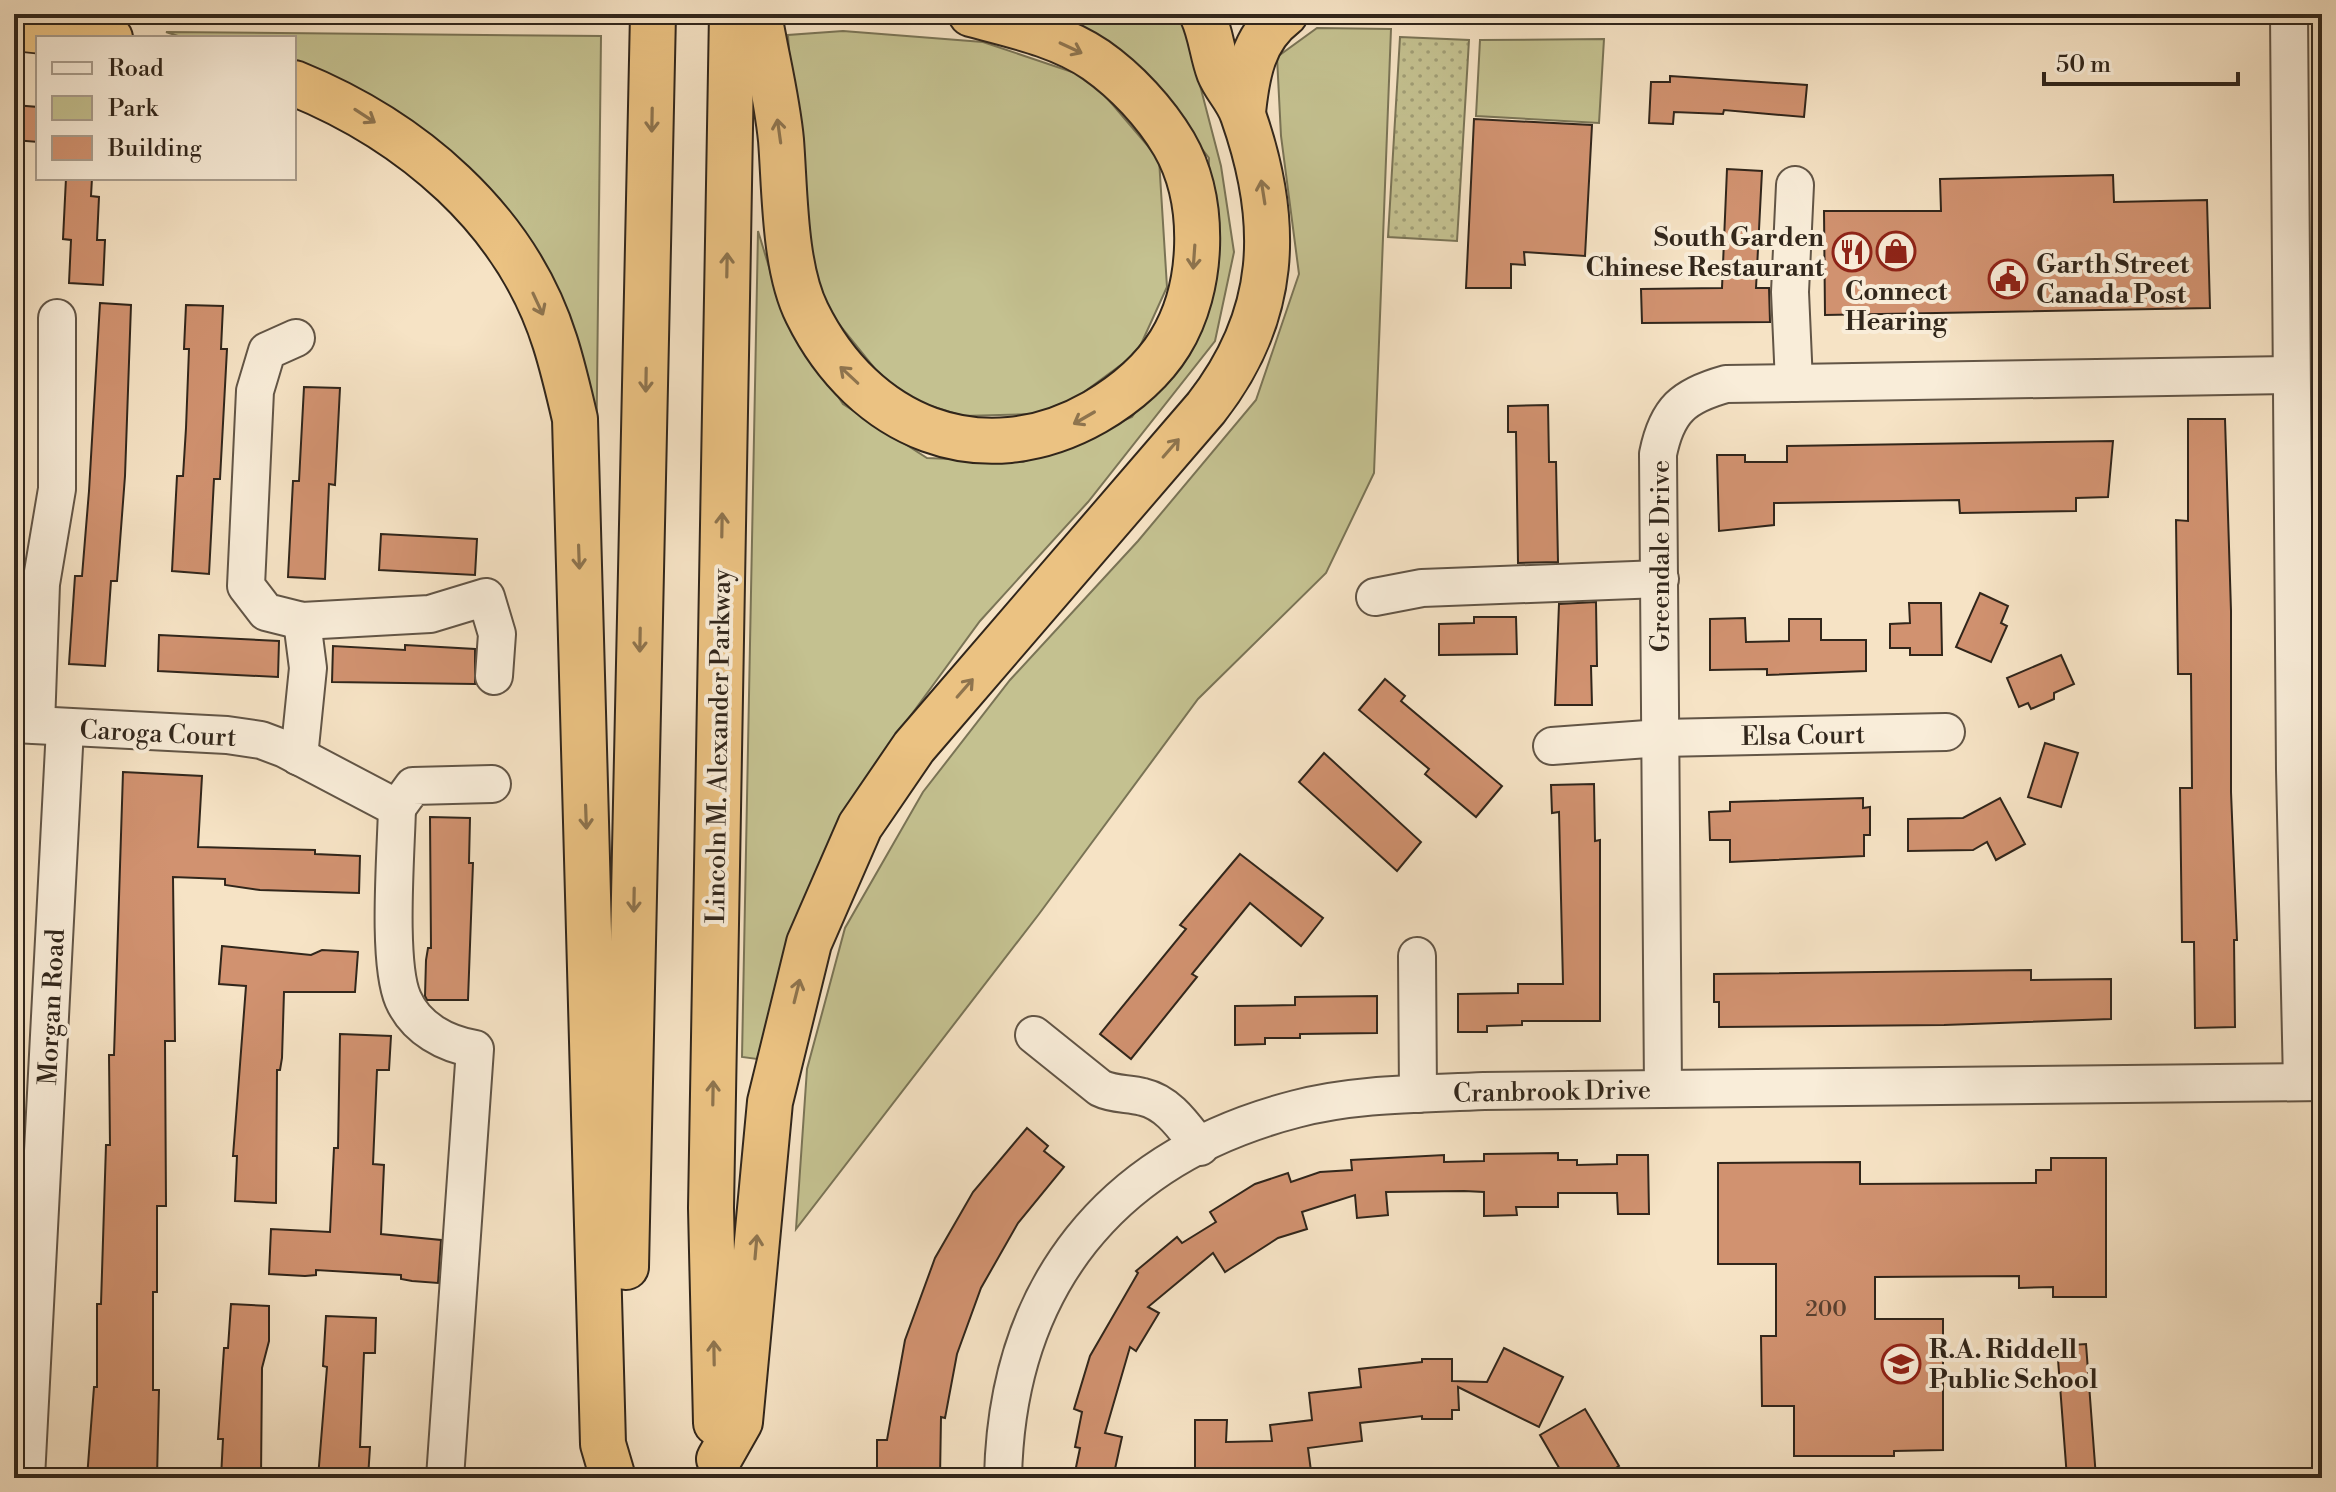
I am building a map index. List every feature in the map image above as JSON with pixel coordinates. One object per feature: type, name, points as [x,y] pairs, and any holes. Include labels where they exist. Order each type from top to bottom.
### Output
[{"type":"highway","points":[[636,14],[653,68]]},
{"type":"highway","points":[[621,1478],[653,14]]},
{"type":"highway","name":"Lincoln M. Alexander Parkway","points":[[719,1468],[711,1208],[732,14]]},
{"type":"highway","points":[[759,14],[781,137],[786,231],[806,311],[837,364],[885,408],[933,434],[997,443],[1066,428],[1116,399],[1147,372],[1169,344],[1188,308],[1196,254],[1193,195],[1175,145],[1138,96],[1094,59],[1035,31],[971,14]]},
{"type":"highway","points":[[719,1468],[740,1422],[770,1102],[809,943],[860,826],[914,747],[1232,375],[1255,325],[1266,284],[1268,229],[1263,187],[1243,112],[1219,73],[1202,14]]},
{"type":"highway","points":[[1243,112],[1247,72],[1267,28],[1285,14]]},
{"type":"highway","points":[[14,28],[91,36]]},
{"type":"highway","points":[[296,84],[347,105],[411,146],[472,200],[523,270],[555,339],[575,419],[603,1444],[613,1478]]},
{"type":"street","points":[[2289,14],[2307,236],[2291,375],[2308,769],[2312,1082]]},
{"type":"street","points":[[1794,383],[1790,292],[1795,185]]},
{"type":"street","name":"Morgan Road","points":[[26,1478],[41,584],[57,489],[57,318]]},
{"type":"street","points":[[296,338],[267,351],[255,391],[246,586],[266,612],[302,621],[430,614],[486,597],[497,634],[494,676]]},
{"type":"street","name":"Greendale Drive","points":[[1663,1089],[1658,454],[1665,423],[1696,393],[1726,384],[2291,375]]},
{"type":"street","points":[[1375,597],[1422,588],[1660,579]]},
{"type":"street","points":[[299,757],[308,668],[302,621]]},
{"type":"street","name":"Caroga Court","points":[[38,725],[227,735],[261,740],[397,808]]},
{"type":"street","name":"Elsa Court","points":[[1552,746],[1661,738],[1946,732]]},
{"type":"street","points":[[445,1478],[475,1049],[450,1045],[418,1022],[402,999],[395,960],[397,808],[413,786],[492,784]]},
{"type":"street","points":[[1417,956],[1418,1094]]},
{"type":"street","points":[[1034,1035],[1105,1091],[1147,1098],[1167,1108],[1200,1147]]},
{"type":"street","name":"Cranbrook Drive","points":[[1003,1478],[1004,1436],[1018,1363],[1035,1312],[1061,1267],[1109,1208],[1163,1166],[1246,1124],[1298,1108],[1418,1094],[2312,1082]]},
{"type":"green space","points":[[1074,20],[1183,20],[1221,166],[1234,252],[1215,341],[1088,502],[980,621],[876,763],[808,891],[757,1059],[742,1057],[758,231],[783,313],[843,404],[927,458],[1023,462],[1132,417],[1207,306],[1209,158],[1143,72]]},
{"type":"green space","points":[[1317,28],[1391,29],[1374,473],[1326,573],[1198,699],[1039,914],[796,1229],[807,1069],[845,928],[923,792],[1010,680],[1138,541],[1256,400],[1299,274],[1281,136],[1277,57]]},
{"type":"green space","points":[[843,31],[983,42],[1090,78],[1159,159],[1167,287],[1137,353],[1076,398],[1035,414],[963,416],[918,402],[888,385],[821,302],[799,209],[788,35]]},
{"type":"green space","points":[[166,32],[601,36],[596,478],[525,240],[296,77],[296,36],[178,36]]},
{"type":"green space","points":[[1400,37],[1469,40],[1457,241],[1388,237]]},
{"type":"green space","points":[[1604,39],[1599,123],[1476,116],[1480,40]]},
{"type":"building","points":[[1670,76],[1807,85],[1804,117],[1724,110],[1723,114],[1674,112],[1673,124],[1649,123],[1651,82],[1670,82]]},
{"type":"building","points":[[14,105],[36,107],[36,142],[14,140]]},
{"type":"building","points":[[1474,119],[1592,125],[1585,256],[1524,252],[1525,265],[1511,264],[1511,288],[1466,288]]},
{"type":"building","points":[[1727,169],[1762,171],[1756,288],[1769,288],[1770,322],[1642,323],[1641,289],[1722,288]]},
{"type":"building","points":[[2113,175],[2114,202],[2207,200],[2210,308],[1825,315],[1824,211],[1941,211],[1940,179]]},
{"type":"building","points":[[66,180],[92,180],[91,196],[99,197],[97,240],[105,240],[103,285],[69,283],[71,240],[63,239]]},
{"type":"building","points":[[100,303],[131,305],[125,476],[117,581],[111,581],[105,666],[69,664],[75,576],[82,576]]},
{"type":"building","points":[[186,305],[223,306],[221,349],[227,349],[220,479],[214,479],[209,574],[172,571],[177,476],[183,476],[186,428],[189,349],[184,349]]},
{"type":"building","points":[[304,387],[340,388],[335,485],[329,484],[325,579],[288,577],[293,481],[299,481]]},
{"type":"building","points":[[1548,405],[1549,462],[1556,462],[1558,562],[1518,563],[1516,432],[1508,432],[1508,406]]},
{"type":"building","points":[[2188,419],[2225,419],[2231,611],[2231,792],[2237,940],[2234,940],[2235,1027],[2195,1028],[2194,942],[2182,942],[2180,788],[2192,788],[2191,674],[2178,674],[2176,520],[2188,521]]},
{"type":"building","points":[[2113,441],[2108,497],[2076,498],[2076,511],[1960,513],[1959,500],[1774,503],[1774,525],[1719,531],[1717,455],[1745,455],[1745,462],[1787,462],[1787,446]]},
{"type":"building","points":[[381,534],[477,539],[475,575],[379,570]]},
{"type":"building","points":[[1980,593],[2008,606],[2001,623],[2007,626],[1991,662],[1956,647]]},
{"type":"building","points":[[1596,602],[1597,666],[1591,666],[1592,705],[1555,705],[1559,604]]},
{"type":"building","points":[[1909,603],[1941,603],[1942,655],[1910,655],[1910,648],[1890,648],[1890,624],[1910,623]]},
{"type":"building","points":[[1474,617],[1516,617],[1517,654],[1439,655],[1439,624],[1474,623]]},
{"type":"building","points":[[1745,618],[1746,642],[1789,641],[1789,619],[1821,619],[1821,640],[1866,640],[1866,671],[1767,675],[1767,669],[1710,670],[1710,619]]},
{"type":"building","points":[[159,635],[279,641],[278,677],[158,671]]},
{"type":"building","points":[[405,645],[475,649],[475,684],[332,682],[333,646],[405,650]]},
{"type":"building","points":[[2061,655],[2074,684],[2054,693],[2054,699],[2031,709],[2028,703],[2019,707],[2007,678]]},
{"type":"building","points":[[1385,679],[1405,696],[1401,701],[1502,786],[1476,817],[1425,774],[1429,769],[1359,710]]},
{"type":"building","points":[[2045,743],[2078,753],[2061,807],[2028,797]]},
{"type":"building","points":[[1324,753],[1421,842],[1397,871],[1299,782]]},
{"type":"building","points":[[123,772],[202,776],[198,847],[315,850],[315,854],[360,856],[359,893],[260,890],[225,885],[225,879],[173,877],[175,1041],[165,1041],[166,1206],[157,1206],[157,1292],[153,1292],[153,1390],[159,1390],[157,1478],[87,1478],[94,1387],[97,1387],[97,1304],[101,1304],[106,1145],[110,1145],[109,1055],[114,1055]]},
{"type":"building","points":[[1594,784],[1595,841],[1600,840],[1600,1021],[1522,1021],[1522,1025],[1487,1026],[1487,1032],[1458,1032],[1458,994],[1518,993],[1518,984],[1563,984],[1559,812],[1552,813],[1551,785]]},
{"type":"building","points":[[1863,798],[1863,808],[1870,807],[1870,835],[1864,835],[1864,856],[1730,862],[1730,840],[1710,840],[1709,812],[1730,811],[1730,802]]},
{"type":"building","points":[[2000,798],[2025,844],[1996,860],[1987,842],[1973,850],[1908,851],[1908,819],[1963,818]]},
{"type":"building","points":[[430,817],[470,818],[469,863],[473,863],[468,1000],[427,1000],[425,996],[426,960],[428,948],[431,948]]},
{"type":"building","points":[[1240,854],[1323,918],[1301,946],[1250,903],[1192,974],[1197,977],[1131,1059],[1100,1034],[1186,929],[1180,925]]},
{"type":"building","points":[[222,946],[311,955],[322,950],[358,952],[355,992],[284,992],[282,1058],[280,1070],[277,1070],[276,1203],[235,1201],[237,1156],[233,1156],[246,986],[219,984]]},
{"type":"building","points":[[2031,970],[2031,980],[2111,979],[2111,1019],[1944,1025],[1719,1027],[1719,1002],[1714,1002],[1714,974]]},
{"type":"building","points":[[1377,996],[1377,1033],[1300,1034],[1300,1038],[1265,1038],[1265,1044],[1235,1045],[1235,1006],[1295,1005],[1295,997]]},
{"type":"building","points":[[340,1034],[391,1036],[389,1070],[377,1070],[373,1164],[384,1165],[381,1234],[441,1240],[438,1283],[401,1279],[401,1275],[316,1270],[316,1275],[305,1276],[269,1274],[271,1229],[330,1232],[334,1148],[338,1148]]},
{"type":"building","points":[[1027,1128],[1048,1146],[1044,1151],[1064,1167],[1018,1223],[981,1288],[957,1354],[945,1418],[941,1417],[940,1478],[877,1478],[877,1440],[887,1440],[905,1340],[935,1258],[973,1192]]},
{"type":"building","points":[[1558,1153],[1558,1160],[1577,1160],[1577,1165],[1617,1164],[1617,1155],[1648,1155],[1649,1214],[1618,1214],[1617,1193],[1558,1193],[1558,1207],[1516,1207],[1517,1215],[1484,1216],[1484,1192],[1464,1191],[1386,1192],[1388,1215],[1357,1218],[1355,1195],[1302,1212],[1307,1229],[1278,1238],[1225,1272],[1213,1253],[1148,1307],[1159,1313],[1136,1351],[1130,1347],[1105,1433],[1122,1437],[1113,1478],[1075,1472],[1080,1448],[1075,1447],[1082,1412],[1074,1409],[1090,1356],[1138,1273],[1136,1271],[1177,1237],[1182,1243],[1216,1222],[1210,1212],[1255,1184],[1288,1173],[1291,1182],[1320,1172],[1352,1170],[1351,1160],[1444,1155],[1444,1162],[1484,1161],[1484,1154]]},
{"type":"building","points":[[2051,1158],[2106,1158],[2106,1297],[2053,1297],[2053,1287],[2019,1288],[2019,1276],[1875,1277],[1875,1319],[1943,1319],[1943,1450],[1894,1451],[1894,1456],[1794,1456],[1794,1406],[1762,1406],[1761,1336],[1776,1336],[1776,1264],[1718,1264],[1718,1163],[1860,1162],[1860,1184],[2036,1183],[2036,1170],[2051,1170]]},
{"type":"building","points":[[231,1304],[269,1306],[269,1341],[262,1368],[261,1478],[221,1478],[223,1439],[218,1439],[224,1348],[228,1348]]},
{"type":"building","points":[[326,1316],[376,1318],[375,1353],[364,1353],[360,1447],[370,1447],[368,1478],[318,1478],[327,1367],[323,1366]]},
{"type":"building","points":[[2086,1344],[2096,1478],[2067,1478],[2057,1346]]},
{"type":"building","points":[[1504,1348],[1563,1377],[1539,1427],[1458,1387],[1459,1410],[1452,1410],[1452,1419],[1422,1419],[1422,1416],[1360,1423],[1362,1441],[1308,1448],[1311,1471],[1277,1475],[1276,1470],[1226,1469],[1226,1478],[1195,1478],[1195,1420],[1227,1420],[1226,1442],[1272,1441],[1270,1425],[1312,1420],[1309,1393],[1361,1387],[1359,1369],[1422,1362],[1422,1359],[1452,1359],[1452,1381],[1487,1382]]},
{"type":"building","points":[[1585,1409],[1619,1466],[1599,1478],[1565,1478],[1540,1435]]},
{"type":"place","name":"Connect Hearing","points":[[1896,251]]},
{"type":"place","name":"South Garden Chinese Restaurant","points":[[1852,252]]},
{"type":"place","name":"Garth Street Canada Post","points":[[2008,279]]},
{"type":"place","name":"R.A. Riddell Public School","points":[[1901,1364]]}]
